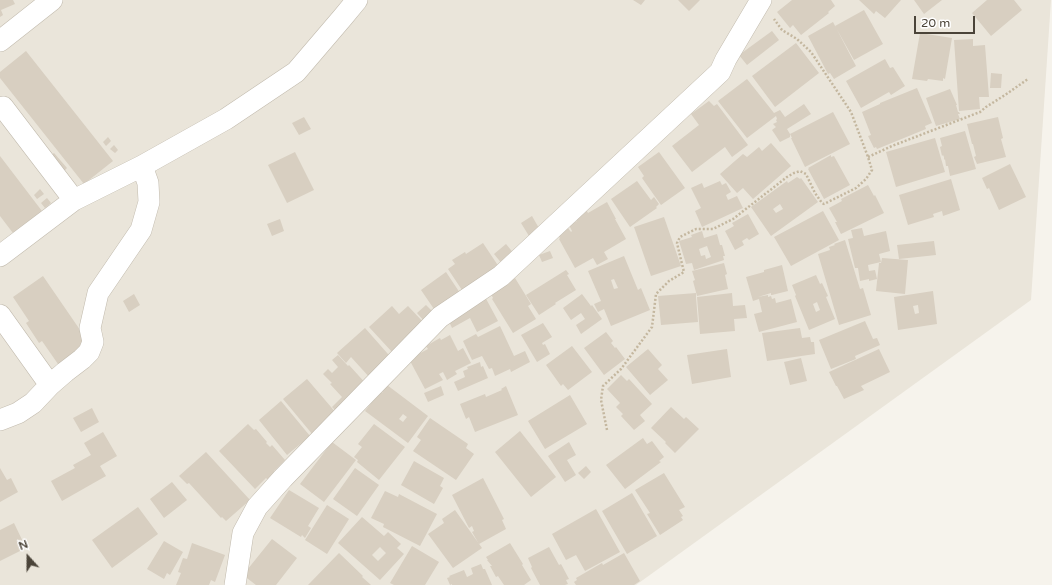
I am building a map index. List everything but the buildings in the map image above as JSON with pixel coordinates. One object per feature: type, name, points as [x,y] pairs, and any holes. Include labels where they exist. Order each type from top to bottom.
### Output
[{"type":"street","points":[[0,41],[27,9],[52,0]]},
{"type":"street","points":[[0,256],[74,200],[142,166],[226,119],[296,72],[357,0]]},
{"type":"street","points":[[235,585],[243,533],[258,507],[283,478],[440,318],[501,276],[720,72],[726,59],[761,0]]},
{"type":"street","points":[[3,107],[74,200]]},
{"type":"street","points":[[0,420],[18,413],[33,403],[50,385],[89,352],[93,342],[90,328],[98,293],[141,230],[150,202],[148,184],[142,166]]},
{"type":"street","points":[[0,315],[50,385]]},
{"type":"path","points":[[607,430],[601,400],[604,386],[621,369],[652,327],[656,294],[669,281],[684,272],[677,243],[680,237],[696,229],[713,228],[733,219],[794,173],[800,172],[806,174],[815,193],[824,204],[856,188],[866,179],[872,170],[851,112],[811,52],[797,39],[782,30],[761,0]]},
{"type":"path","points":[[868,157],[892,146],[980,112],[1028,79]]},
{"type":"shaded area","points":[[0,0],[1051,0],[1031,300],[636,585],[0,585]]}]
